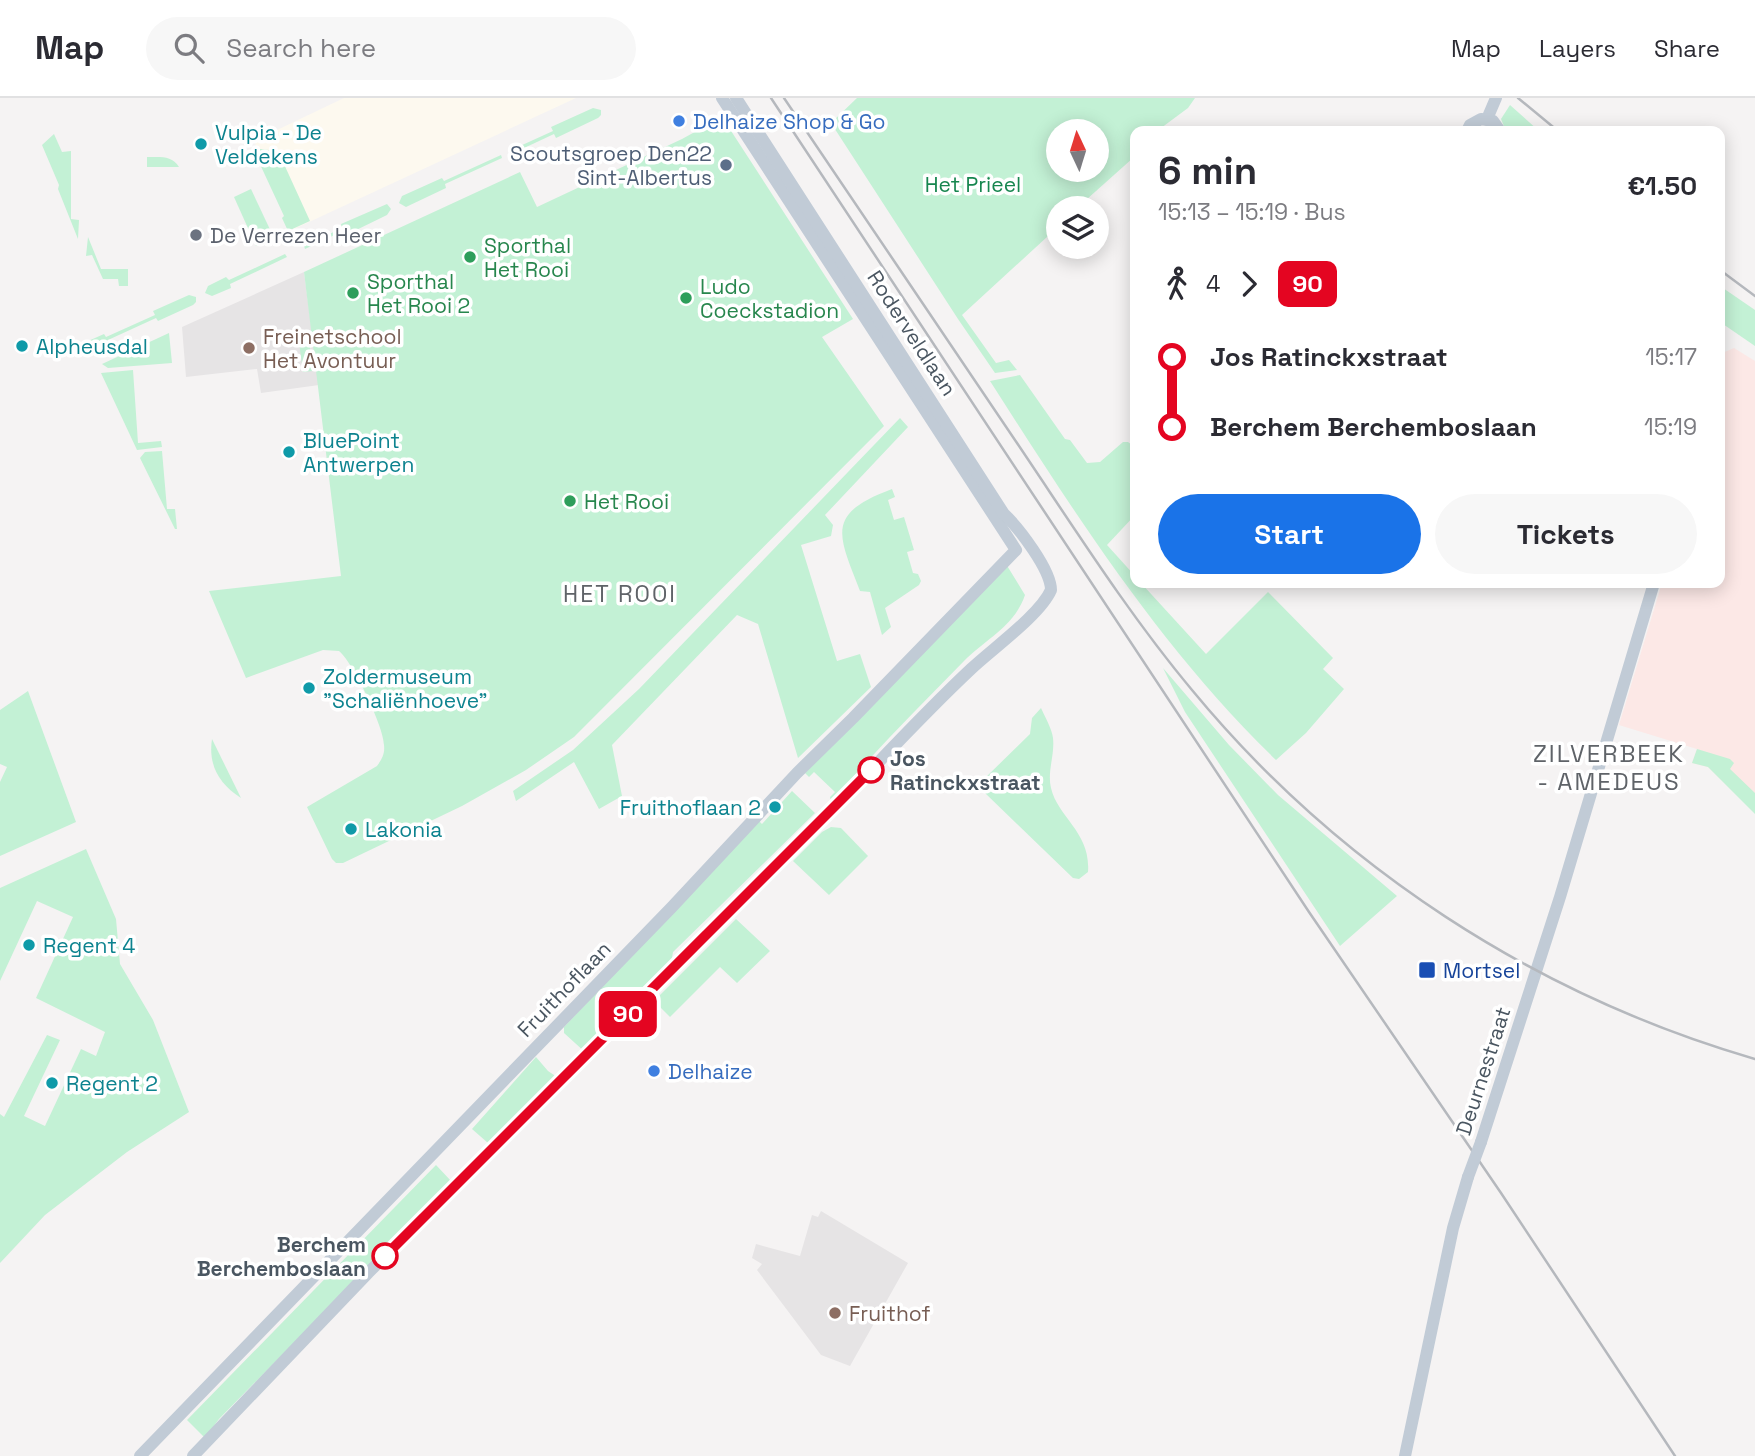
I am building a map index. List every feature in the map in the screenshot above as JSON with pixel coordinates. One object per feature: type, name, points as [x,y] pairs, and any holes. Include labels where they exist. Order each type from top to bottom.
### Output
[{"type":"street","name":"Roderveldlaan","points":[[722,98],[1016,550]]},
{"type":"street","name":"Roderveldlaan","points":[[193,1456],[368,1273],[834,809],[894,744],[1039,607],[1051,590],[1048,575],[1013,522],[1004,514],[736,98]]},
{"type":"street","points":[[1487,119],[1496,98]]},
{"type":"street","points":[[1471,126],[1475,121],[1487,119],[1498,126]]},
{"type":"street","name":"Fruithoflaan","points":[[140,1456],[672,906],[797,773],[1016,550]]},
{"type":"street","name":"Deurnestraat","points":[[1405,1456],[1453,1228],[1560,897],[1653,588]]},
{"type":"shaded area","points":[[344,98],[576,98],[294,229],[254,141]]},
{"type":"shaded area","name":"Freinetschool Het Avontuur","points":[[304,272],[319,385],[261,393],[257,369],[186,377],[182,327]]},
{"type":"shaded area","points":[[1734,348],[1755,361],[1755,813],[1708,767],[1692,763],[1697,749],[1619,725],[1660,588],[1725,588],[1725,352]]},
{"type":"shaded area","name":"Fruithof","points":[[821,1211],[908,1263],[850,1366],[821,1355],[757,1270],[762,1264],[752,1258],[756,1244],[800,1256],[812,1215],[818,1217]]},
{"type":"green space","name":"Het Prieel","points":[[857,98],[1195,98],[1188,108],[1164,126],[1130,126],[1130,161],[1110,179],[1110,119],[1046,119],[1046,182],[1106,182],[1090,196],[1046,196],[1046,238],[962,315],[996,363],[1009,360],[1017,370],[995,373],[831,123]]},
{"type":"green space","points":[[1510,105],[1533,126],[1504,126],[1501,119]]},
{"type":"green space","points":[[593,108],[601,110],[598,118],[556,138],[554,134],[522,149],[520,146],[553,131],[551,127]]},
{"type":"green space","name":"Het Rooi","points":[[722,117],[853,319],[822,337],[884,426],[574,737],[526,770],[462,806],[343,863],[336,863],[307,807],[377,766],[382,759],[383,736],[367,695],[339,651],[323,650],[246,678],[209,591],[341,576],[304,272],[520,172],[537,207],[682,139]]},
{"type":"green space","points":[[54,134],[62,152],[71,151],[71,219],[79,220],[78,239],[42,145]]},
{"type":"green space","points":[[260,149],[278,151],[310,221],[288,231],[282,218],[284,216],[252,152]]},
{"type":"green space","points":[[501,155],[502,158],[445,184],[446,188],[406,207],[399,203],[402,196],[442,178],[444,181]]},
{"type":"green space","points":[[147,157],[169,159],[179,167],[147,167]]},
{"type":"green space","points":[[251,189],[274,238],[256,246],[234,197]]},
{"type":"green space","points":[[387,204],[391,209],[387,215],[346,235],[343,231],[305,249],[304,246],[342,228],[341,224]]},
{"type":"green space","points":[[88,237],[101,269],[128,269],[128,286],[119,286],[118,279],[103,279],[92,255],[86,256]]},
{"type":"green space","points":[[285,254],[287,257],[230,284],[231,288],[212,296],[205,293],[208,286],[226,277],[229,280]]},
{"type":"green space","points":[[1725,289],[1755,310],[1755,346],[1725,325]]},
{"type":"green space","points":[[189,295],[196,297],[193,305],[108,340],[109,344],[91,353],[86,342],[104,334],[106,337],[155,315],[153,311]]},
{"type":"green space","points":[[169,333],[172,363],[108,368],[102,364]]},
{"type":"green space","points":[[309,341],[313,371],[303,372],[299,342]]},
{"type":"green space","points":[[133,370],[138,443],[161,441],[162,447],[137,450],[101,373]]},
{"type":"green space","points":[[1020,375],[1065,439],[1070,440],[1087,463],[1100,462],[1123,442],[1130,444],[1130,520],[1107,545],[1130,570],[1130,588],[1146,588],[1206,654],[1268,592],[1333,658],[1323,669],[1344,689],[1306,733],[1276,760],[1234,718],[1158,627],[1088,530],[990,381]]},
{"type":"green space","points":[[900,418],[908,427],[825,515],[833,525],[831,536],[801,545],[837,661],[860,654],[871,687],[798,758],[758,624],[737,615],[612,745],[622,796],[599,809],[574,762],[516,801],[513,791],[573,750],[639,689]]},
{"type":"green space","points":[[162,451],[167,509],[175,509],[177,529],[140,458],[145,452]]},
{"type":"green space","points":[[892,489],[895,497],[888,500],[894,520],[904,517],[914,550],[907,552],[913,573],[918,574],[921,581],[885,608],[891,627],[882,635],[870,592],[860,591],[846,555],[843,528],[847,517],[856,507]]},
{"type":"green space","points":[[1006,564],[1025,595],[1014,616],[964,661],[831,802],[830,797],[835,792],[814,772],[809,777],[805,773]]},
{"type":"green space","points":[[1163,668],[1229,745],[1278,795],[1397,896],[1340,946],[1185,712]]},
{"type":"green space","points":[[28,691],[76,822],[0,856],[0,782],[7,767],[0,764],[0,710]]},
{"type":"green space","points":[[1041,708],[1053,738],[1051,788],[1060,808],[1079,836],[1088,858],[1088,872],[1079,879],[1073,878],[985,793],[982,787],[983,780],[1030,734],[1032,718]]},
{"type":"green space","points":[[212,739],[241,798],[227,787],[217,773],[212,757]]},
{"type":"green space","points":[[1697,749],[1730,759],[1734,763],[1730,769],[1755,793],[1755,814],[1708,767],[1692,763]]},
{"type":"green space","points":[[792,791],[815,813],[673,952],[671,964],[604,1029],[586,1053],[564,1033],[564,1027],[759,821],[762,824]]},
{"type":"green space","points":[[831,827],[841,828],[868,856],[829,895],[793,861],[822,832]]},
{"type":"green space","points":[[86,849],[116,919],[120,964],[153,1020],[189,1112],[127,1152],[45,1215],[0,1263],[0,1114],[4,1117],[47,1035],[60,1040],[24,1116],[45,1126],[81,1049],[96,1056],[105,1032],[36,998],[73,917],[37,901],[0,981],[0,888]]},
{"type":"green space","points":[[736,919],[770,951],[737,983],[720,967],[670,1017],[654,1001]]},
{"type":"green space","points":[[536,1057],[548,1071],[560,1079],[520,1113],[487,1153],[484,1148],[488,1143],[472,1129]]},
{"type":"green space","points":[[436,1165],[452,1182],[219,1419],[205,1438],[187,1420]]},
{"type":"railway","points":[[771,98],[1309,912],[1501,1193],[1675,1456]]},
{"type":"railway","points":[[784,98],[1123,599],[1192,690],[1249,754],[1311,813],[1376,868],[1446,917],[1519,961],[1595,999],[1674,1032],[1755,1059]]},
{"type":"railway","points":[[1518,98],[1552,126]]},
{"type":"railway","points":[[1725,274],[1755,296]]},
{"type":"bus line","name":"90","points":[[385,1256],[871,770]]},
{"type":"place","name":"Delhaize Shop & Go","points":[[679,121]]},
{"type":"place","name":"Vulpia - De Veldekens","points":[[201,144]]},
{"type":"place","name":"Scoutsgroep Den22 Sint-Albertus","points":[[726,165]]},
{"type":"place","name":"De Verrezen Heer","points":[[196,235]]},
{"type":"place","name":"Sporthal Het Rooi","points":[[470,257]]},
{"type":"place","name":"Sporthal Het Rooi 2","points":[[353,293]]},
{"type":"place","name":"Ludo Coeckstadion","points":[[686,298]]},
{"type":"place","name":"Alpheusdal","points":[[22,346]]},
{"type":"place","name":"Freinetschool Het Avontuur","points":[[249,348]]},
{"type":"place","name":"BluePoint Antwerpen","points":[[289,452]]},
{"type":"place","name":"Het Rooi","points":[[570,501]]},
{"type":"place","name":"Zoldermuseum \"Schaliënhoeve\"","points":[[309,688]]},
{"type":"place","name":"Jos Ratinckxstraat","points":[[871,770]]},
{"type":"place","name":"Fruithoflaan 2","points":[[775,807]]},
{"type":"place","name":"Lakonia","points":[[351,829]]},
{"type":"place","name":"Regent 4","points":[[29,945]]},
{"type":"place","name":"Mortsel","points":[[1427,970]]},
{"type":"place","name":"Delhaize","points":[[654,1071]]},
{"type":"place","name":"Regent 2","points":[[52,1083]]},
{"type":"place","name":"Berchem Berchemboslaan","points":[[385,1256]]},
{"type":"place","name":"Fruithof","points":[[835,1313]]},
{"type":"district","name":"HET ROOI","points":[[620,594]]},
{"type":"district","name":"ZILVERBEEK - AMEDEUS","points":[[1609,767]]}]
